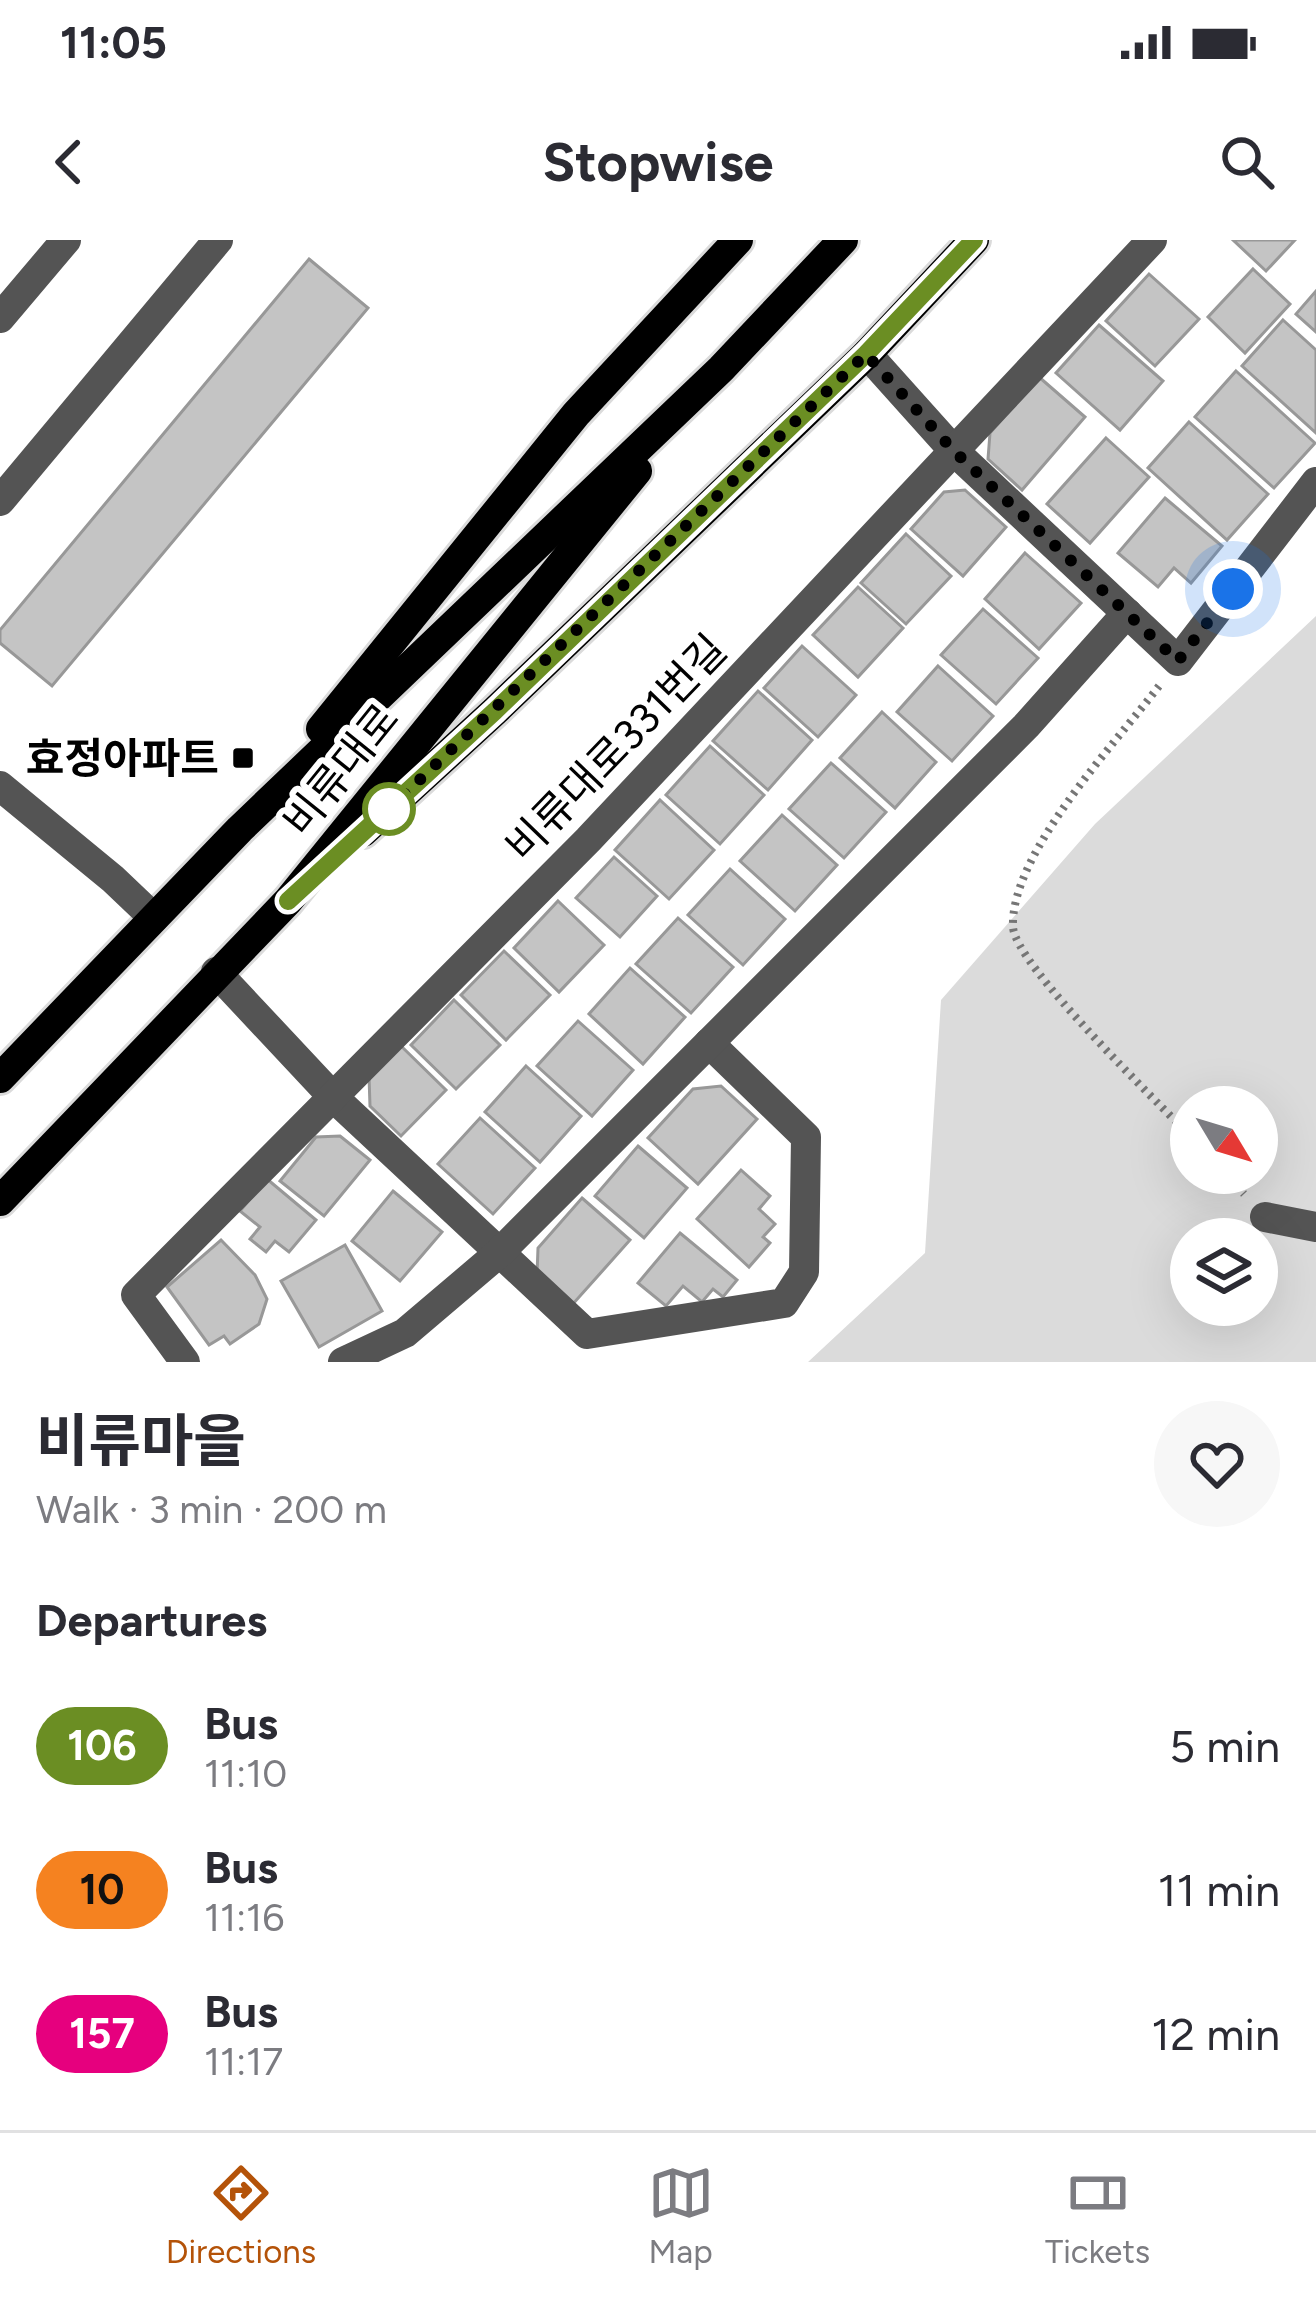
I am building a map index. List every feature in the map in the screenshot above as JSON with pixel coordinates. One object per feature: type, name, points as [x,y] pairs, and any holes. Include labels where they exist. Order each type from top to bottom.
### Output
[{"type":"main road","points":[[240,829],[576,414],[737,240]]},
{"type":"main road","name":"비류대로","points":[[0,1078],[240,829],[721,369],[843,240]]},
{"type":"main road","points":[[288,901],[495,711],[866,354],[974,240]]},
{"type":"main road","name":"비류대로","points":[[0,1201],[288,901],[721,369]]},
{"type":"street","points":[[0,318],[66,240]]},
{"type":"street","points":[[0,501],[218,240]]},
{"type":"street","name":"비류대로331번길","points":[[185,1362],[136,1295],[588,840],[1151,240]]},
{"type":"street","points":[[866,354],[954,451],[1178,661],[1316,482]]},
{"type":"street","points":[[343,1362],[405,1333],[498,1254],[1026,726],[1126,613]]},
{"type":"street","points":[[0,786],[154,918]]},
{"type":"street","points":[[216,972],[333,1097],[587,1334],[784,1303],[804,1272],[806,1137],[709,1043]]},
{"type":"street","points":[[1265,1216],[1316,1227]]},
{"type":"path","points":[[1170,1115],[1030,966],[1012,931],[1020,886],[1038,844],[1178,661]]},
{"type":"shaded area","points":[[1316,616],[1316,1362],[808,1362],[925,1253],[941,1000],[1095,824]]},
{"type":"building","points":[[1233,240],[1295,240],[1266,271]]},
{"type":"building","points":[[309,259],[368,308],[52,686],[0,643],[0,630]]},
{"type":"building","points":[[1253,269],[1290,304],[1245,353],[1208,317]]},
{"type":"building","points":[[1149,274],[1199,319],[1155,366],[1106,321]]},
{"type":"building","points":[[1316,291],[1316,332],[1296,314]]},
{"type":"building","points":[[1283,320],[1316,350],[1316,433],[1242,366]]},
{"type":"building","points":[[1099,325],[1163,381],[1120,430],[1056,373]]},
{"type":"building","points":[[1236,371],[1315,443],[1274,488],[1195,417]]},
{"type":"building","points":[[1039,377],[1085,417],[1022,490],[988,459],[990,433]]},
{"type":"building","points":[[1189,422],[1268,494],[1227,540],[1148,468]]},
{"type":"building","points":[[1106,438],[1149,477],[1090,543],[1047,504]]},
{"type":"building","points":[[965,490],[1006,527],[963,576],[911,529],[944,492]]},
{"type":"building","points":[[1165,498],[1222,546],[1191,583],[1174,568],[1158,587],[1118,553]]},
{"type":"building","points":[[906,534],[951,576],[906,624],[861,583]]},
{"type":"building","points":[[1025,553],[1081,603],[1039,649],[985,599]]},
{"type":"building","points":[[858,587],[903,628],[858,677],[813,635]]},
{"type":"building","points":[[983,609],[1038,658],[996,704],[941,655]]},
{"type":"building","points":[[802,646],[856,695],[818,737],[764,688]]},
{"type":"building","points":[[938,666],[993,716],[952,761],[897,712]]},
{"type":"building","points":[[758,691],[812,740],[768,790],[713,741]]},
{"type":"building","points":[[882,712],[936,762],[895,808],[840,758]]},
{"type":"building","points":[[710,746],[764,795],[720,844],[666,795]]},
{"type":"building","points":[[831,763],[886,812],[844,858],[789,809]]},
{"type":"building","points":[[660,800],[714,850],[669,899],[615,850]]},
{"type":"building","points":[[782,815],[837,865],[795,911],[740,861]]},
{"type":"building","points":[[614,857],[657,896],[620,937],[576,898]]},
{"type":"building","points":[[730,869],[785,919],[743,965],[688,915]]},
{"type":"building","points":[[558,901],[604,945],[559,992],[514,948]]},
{"type":"building","points":[[678,918],[733,967],[691,1013],[636,964]]},
{"type":"building","points":[[504,951],[550,995],[506,1040],[461,995]]},
{"type":"building","points":[[630,968],[685,1017],[643,1064],[589,1014]]},
{"type":"building","points":[[454,1000],[500,1045],[456,1089],[411,1045]]},
{"type":"building","points":[[578,1021],[633,1070],[592,1116],[537,1066]]},
{"type":"building","points":[[399,1044],[446,1090],[401,1136],[370,1106],[369,1076]]},
{"type":"building","points":[[526,1066],[581,1116],[540,1162],[485,1112]]},
{"type":"building","points":[[721,1086],[757,1119],[698,1184],[648,1138],[693,1089]]},
{"type":"building","points":[[480,1118],[535,1168],[493,1214],[438,1164]]},
{"type":"building","points":[[340,1136],[370,1160],[324,1216],[280,1181],[316,1137]]},
{"type":"building","points":[[638,1146],[687,1188],[644,1238],[595,1196]]},
{"type":"building","points":[[741,1170],[770,1196],[759,1209],[775,1224],[763,1237],[770,1243],[749,1267],[697,1219]]},
{"type":"building","points":[[267,1179],[316,1220],[289,1252],[275,1241],[266,1252],[250,1239],[260,1227],[240,1211]]},
{"type":"building","points":[[393,1191],[442,1232],[400,1281],[352,1241]]},
{"type":"building","points":[[582,1198],[630,1240],[572,1305],[537,1275],[538,1248]]},
{"type":"building","points":[[680,1233],[737,1280],[723,1297],[713,1289],[702,1302],[683,1286],[666,1306],[638,1283]]},
{"type":"building","points":[[221,1240],[255,1275],[267,1299],[259,1324],[230,1344],[224,1336],[209,1345],[167,1287]]},
{"type":"building","points":[[345,1245],[382,1311],[319,1347],[281,1281]]},
{"type":"bus line","name":"106","points":[[288,901],[495,711],[866,354],[974,240]]},
{"type":"place","name":"효정아파트","points":[[243,758]]},
{"type":"route","points":[[389,809],[866,354],[954,451],[1178,661],[1233,589]]}]
